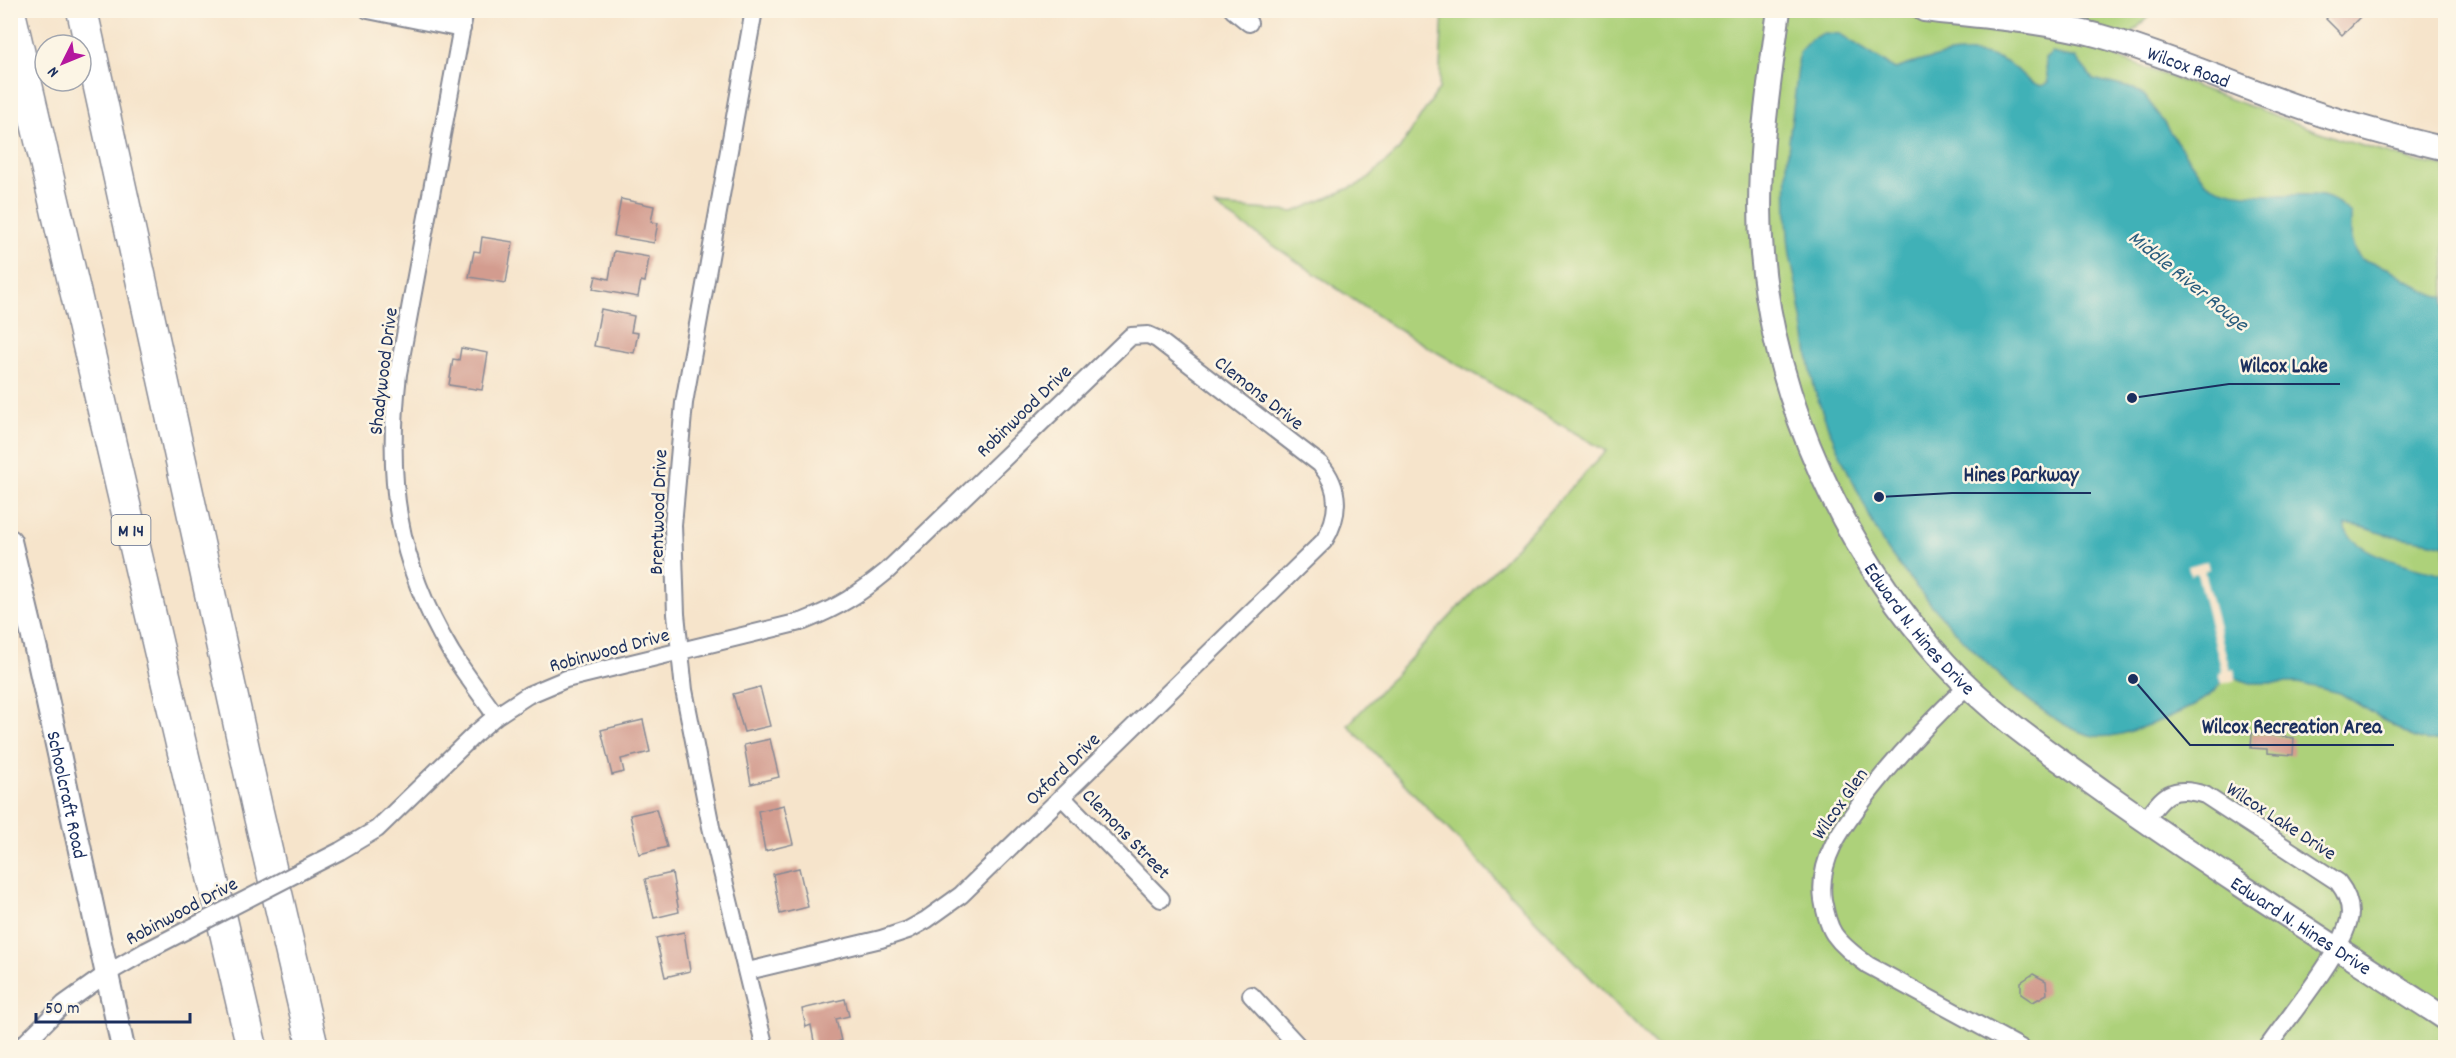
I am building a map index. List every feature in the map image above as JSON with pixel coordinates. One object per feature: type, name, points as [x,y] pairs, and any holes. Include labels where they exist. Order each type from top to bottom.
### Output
[{"type":"highway","points":[[82,10],[258,812],[313,1047]]},
{"type":"highway","name":"M 14","points":[[10,12],[252,1047]]},
{"type":"street","points":[[368,10],[462,29]]},
{"type":"street","name":"Shadywood Drive","points":[[465,10],[398,374],[393,417],[393,465],[400,527],[417,586],[452,654],[496,716]]},
{"type":"street","name":"Brentwood Drive","points":[[754,10],[684,403],[673,525],[684,690],[711,827],[748,970],[765,1047]]},
{"type":"street","points":[[1233,10],[1249,23]]},
{"type":"street","name":"Edward N. Hines Drive","points":[[1779,10],[1764,120],[1759,184],[1766,289],[1782,363],[1810,444],[1864,552],[1914,626],[1967,686],[2039,745],[2145,821],[2445,1019]]},
{"type":"street","name":"Wilcox Road","points":[[1924,10],[2028,22],[2098,36],[2144,50],[2308,111],[2445,149]]},
{"type":"street","name":"Robinwood Drive","points":[[20,1047],[64,1004],[106,974],[340,851],[383,824],[496,716],[528,695],[566,679],[804,621],[837,608],[859,594],[887,571],[1124,340],[1139,334]]},
{"type":"street","name":"Clemons Drive","points":[[1139,334],[1157,339],[1320,464],[1332,482],[1336,500]]},
{"type":"street","name":"Oxford Drive","points":[[748,970],[881,939],[926,920],[961,896],[1324,542],[1334,521],[1336,500]]},
{"type":"street","name":"Schoolcraft Road","points":[[10,541],[42,674],[123,1047]]},
{"type":"street","name":"Wilcox Glen","points":[[1967,686],[1904,748],[1848,820],[1828,852],[1821,888],[1825,911],[1834,933],[1847,948],[1868,965],[2020,1047]]},
{"type":"street","name":"Wilcox Lake Drive","points":[[2145,821],[2167,794],[2191,790],[2205,795],[2267,834],[2338,882],[2344,891],[2350,912],[2337,948]]},
{"type":"street","name":"Clemons Street","points":[[1062,797],[1161,899]]},
{"type":"street","points":[[2267,1047],[2337,948]]},
{"type":"street","points":[[1251,995],[1300,1047]]},
{"type":"green space","points":[[1443,10],[2154,11],[2110,55],[2342,140],[2418,162],[2445,166],[2445,1047],[1657,1047],[1348,725],[1606,451],[1397,329],[1215,206],[1294,212],[1364,182],[1398,151],[1439,89]]},
{"type":"water","name":"Middle River Rouge","points":[[1824,33],[1840,34],[1895,69],[1951,54],[1980,54],[2008,63],[2030,81],[2042,86],[2048,83],[2045,59],[2052,53],[2076,58],[2093,79],[2134,89],[2145,96],[2202,178],[2209,184],[2237,193],[2317,195],[2334,200],[2351,214],[2351,240],[2361,259],[2390,269],[2423,290],[2445,298],[2445,545],[2388,535],[2357,526],[2346,525],[2345,529],[2353,539],[2376,554],[2445,575],[2444,737],[2428,741],[2412,737],[2340,693],[2298,683],[2250,683],[2236,678],[2222,682],[2201,701],[2162,720],[2118,735],[2095,736],[2070,727],[2041,709],[1978,655],[1948,623],[1898,564],[1882,541],[1835,443],[1819,403],[1808,358],[1790,255],[1787,165],[1799,52],[1811,39]]},
{"type":"pier","points":[[2207,561],[2209,569],[2204,571],[2230,670],[2234,669],[2236,680],[2222,684],[2219,673],[2222,672],[2197,573],[2190,575],[2188,566]]},
{"type":"building","points":[[2334,10],[2356,10],[2361,16],[2342,35],[2326,19]]},
{"type":"building","points":[[621,199],[654,206],[651,222],[658,223],[654,243],[614,236]]},
{"type":"building","points":[[482,237],[513,242],[506,283],[469,277],[474,251],[480,252]]},
{"type":"building","points":[[614,251],[649,257],[645,282],[641,281],[638,297],[593,289],[596,276],[609,279]]},
{"type":"building","points":[[601,309],[634,316],[631,332],[638,333],[634,353],[594,346]]},
{"type":"building","points":[[461,348],[488,353],[482,390],[449,385],[453,359],[459,360]]},
{"type":"building","points":[[760,687],[770,726],[744,732],[733,694]]},
{"type":"building","points":[[643,720],[650,752],[621,759],[624,772],[612,775],[601,730]]},
{"type":"building","points":[[2252,733],[2294,738],[2293,755],[2267,753],[2267,749],[2251,748]]},
{"type":"building","points":[[770,739],[779,777],[751,784],[744,745]]},
{"type":"building","points":[[784,805],[793,844],[765,851],[758,811]]},
{"type":"building","points":[[656,809],[667,847],[639,854],[630,815]]},
{"type":"building","points":[[799,868],[808,907],[780,914],[773,874]]},
{"type":"building","points":[[672,873],[679,912],[654,918],[645,879]]},
{"type":"building","points":[[684,932],[690,971],[665,977],[656,938]]},
{"type":"building","points":[[2033,974],[2046,981],[2047,994],[2033,1002],[2021,994],[2021,982]]},
{"type":"building","points":[[845,999],[849,1016],[836,1019],[841,1041],[815,1047],[811,1025],[806,1027],[802,1009]]},
{"type":"place","name":"Wilcox Lake","points":[[2132,398]]},
{"type":"place","name":"Hines Parkway","points":[[1879,497]]},
{"type":"place","name":"Wilcox Recreation Area","points":[[2133,679]]}]
